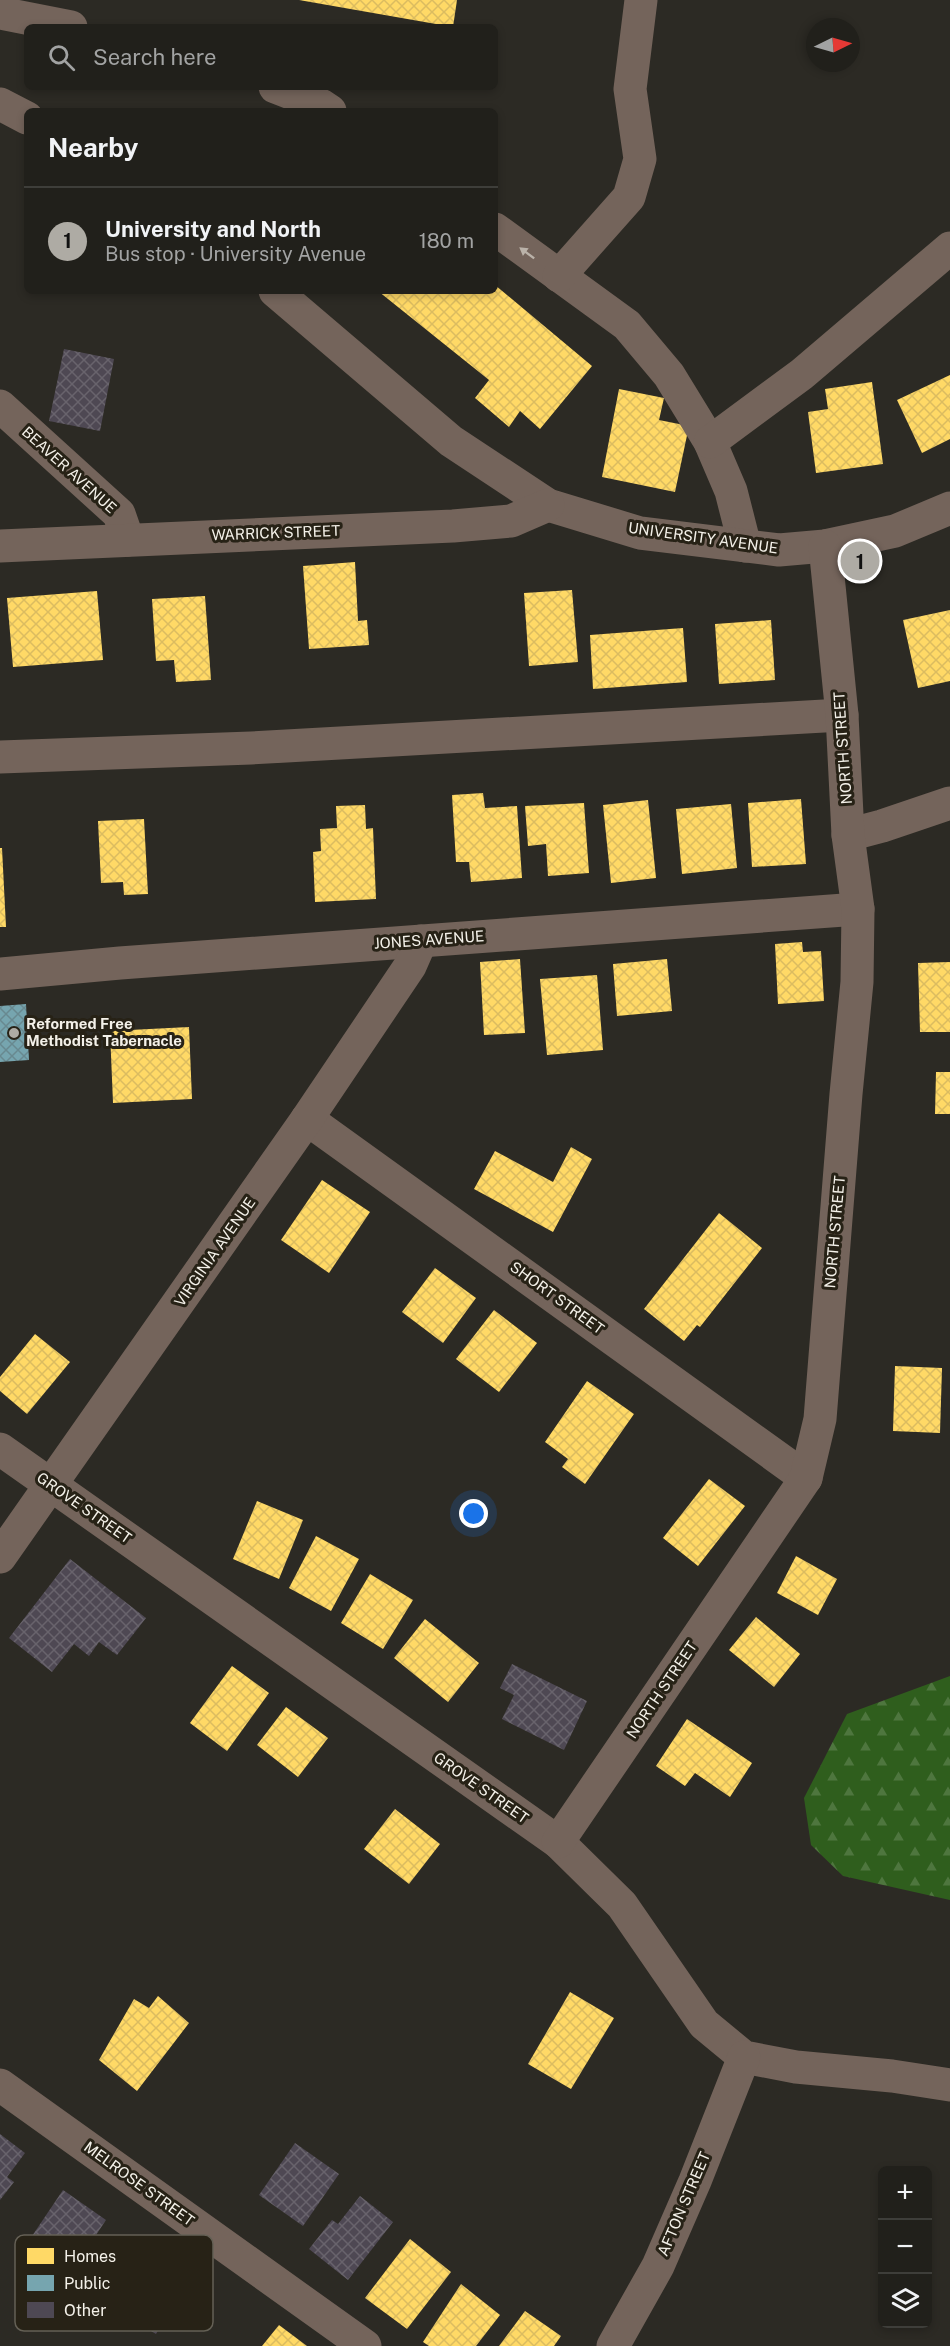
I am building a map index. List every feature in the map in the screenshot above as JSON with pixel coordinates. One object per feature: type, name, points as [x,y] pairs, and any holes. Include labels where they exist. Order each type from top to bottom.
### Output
[{"type":"street","points":[[559,276],[630,196],[640,159],[630,89],[641,0]]},
{"type":"street","points":[[0,13],[56,24]]},
{"type":"street","points":[[283,90],[326,108]]},
{"type":"street","points":[[0,104],[24,116]]},
{"type":"street","points":[[498,231],[627,325],[669,375],[710,442],[731,491],[745,546]]},
{"type":"street","points":[[710,442],[802,374],[950,248]]},
{"type":"street","name":"UNIVERSITY AVENUE","points":[[279,294],[451,441],[548,505],[640,533],[779,550],[825,546],[895,531],[950,508]]},
{"type":"street","name":"BEAVER AVENUE","points":[[0,406],[119,514],[128,540]]},
{"type":"street","name":"WARRICK STREET","points":[[0,546],[499,522],[511,521],[548,505]]},
{"type":"street","name":"NORTH STREET","points":[[558,1842],[806,1478],[820,1419],[857,982],[858,909],[848,835],[842,715],[825,546]]},
{"type":"street","points":[[0,757],[251,748],[842,715]]},
{"type":"street","points":[[848,835],[950,803]]},
{"type":"street","name":"JONES AVENUE","points":[[0,974],[858,909]]},
{"type":"street","name":"VIRGINIA AVENUE","points":[[0,1557],[307,1119],[410,966],[421,941]]},
{"type":"street","name":"SHORT STREET","points":[[307,1119],[806,1478]]},
{"type":"street","name":"GROVE STREET","points":[[0,1449],[558,1842],[622,1905],[704,2024],[744,2057],[796,2067],[892,2076],[950,2085]]},
{"type":"street","name":"AFTON STREET","points":[[613,2346],[658,2266],[695,2181],[744,2057]]},
{"type":"street","name":"MELROSE STREET","points":[[0,2085],[210,2235]]},
{"type":"street","name":"MELROSE STREET","points":[[213,2237],[365,2346]]},
{"type":"green space","points":[[950,1676],[950,1900],[843,1876],[811,1845],[804,1798],[847,1714]]},
{"type":"building: Homes","points":[[299,0],[457,0],[453,24],[436,24]]},
{"type":"building: Homes","points":[[498,288],[592,366],[540,429],[520,411],[509,427],[475,398],[489,380],[382,294],[498,294]]},
{"type":"building: Homes","points":[[950,375],[950,439],[922,453],[897,400]]},
{"type":"building: Homes","points":[[872,382],[883,464],[816,473],[808,412],[828,409],[825,389]]},
{"type":"building: Homes","points":[[619,389],[664,398],[659,420],[689,426],[675,492],[602,477]]},
{"type":"building: Homes","points":[[355,562],[358,621],[367,620],[369,645],[309,649],[303,566]]},
{"type":"building: Homes","points":[[572,590],[578,662],[529,666],[524,593]]},
{"type":"building: Homes","points":[[97,591],[103,660],[13,667],[7,598]]},
{"type":"building: Homes","points":[[205,596],[211,680],[176,682],[174,660],[156,661],[152,599]]},
{"type":"building: Homes","points":[[950,610],[950,681],[918,688],[903,620]]},
{"type":"building: Homes","points":[[771,620],[775,680],[719,684],[715,624]]},
{"type":"building: Homes","points":[[683,628],[687,682],[593,689],[590,635]]},
{"type":"building: Homes","points":[[483,793],[485,808],[517,806],[522,878],[471,882],[469,862],[456,862],[452,795]]},
{"type":"building: Homes","points":[[801,799],[806,864],[752,867],[748,803]]},
{"type":"building: Homes","points":[[648,800],[656,878],[611,883],[603,805]]},
{"type":"building: Homes","points":[[584,803],[589,873],[548,876],[546,844],[528,846],[525,806]]},
{"type":"building: Homes","points":[[731,804],[737,868],[682,874],[676,809]]},
{"type":"building: Homes","points":[[365,805],[366,829],[373,828],[376,899],[315,902],[313,852],[321,851],[320,829],[337,828],[336,806]]},
{"type":"building: Homes","points":[[144,819],[148,894],[124,895],[123,882],[101,883],[98,821]]},
{"type":"building: Homes","points":[[0,848],[2,848],[6,927],[0,927]]},
{"type":"building: Homes","points":[[802,942],[803,952],[821,951],[824,1001],[778,1004],[775,944]]},
{"type":"building: Homes","points":[[520,959],[525,1033],[484,1035],[480,962]]},
{"type":"building: Homes","points":[[667,959],[672,1011],[617,1016],[613,964]]},
{"type":"building: Homes","points":[[950,962],[950,1032],[920,1032],[918,963]]},
{"type":"building: Homes","points":[[597,975],[603,1050],[547,1055],[540,979]]},
{"type":"building: Homes","points":[[189,1027],[192,1099],[113,1103],[110,1031]]},
{"type":"building: Homes","points":[[936,1072],[950,1072],[950,1114],[935,1114]]},
{"type":"building: Homes","points":[[571,1147],[592,1159],[553,1232],[474,1189],[495,1151],[553,1182]]},
{"type":"building: Homes","points":[[322,1180],[370,1212],[329,1273],[281,1240]]},
{"type":"building: Homes","points":[[719,1213],[762,1248],[700,1327],[697,1325],[684,1341],[644,1309]]},
{"type":"building: Homes","points":[[435,1268],[476,1298],[443,1343],[402,1312]]},
{"type":"building: Homes","points":[[494,1310],[537,1343],[499,1392],[456,1359]]},
{"type":"building: Homes","points":[[35,1334],[70,1362],[27,1414],[0,1391],[0,1377]]},
{"type":"building: Homes","points":[[895,1366],[942,1368],[940,1433],[893,1431]]},
{"type":"building: Homes","points":[[587,1381],[634,1414],[585,1484],[562,1467],[568,1459],[545,1442]]},
{"type":"building: Homes","points":[[709,1479],[745,1506],[698,1566],[663,1538]]},
{"type":"building: Homes","points":[[257,1501],[303,1520],[279,1579],[233,1559]]},
{"type":"building: Homes","points":[[316,1536],[359,1559],[331,1611],[289,1588]]},
{"type":"building: Homes","points":[[796,1556],[837,1579],[818,1615],[777,1593]]},
{"type":"building: Homes","points":[[370,1574],[413,1600],[383,1649],[341,1623]]},
{"type":"building: Homes","points":[[756,1617],[800,1654],[774,1687],[729,1650]]},
{"type":"building: Homes","points":[[425,1619],[479,1663],[448,1702],[394,1658]]},
{"type":"building: Homes","points":[[232,1666],[269,1693],[227,1751],[190,1723]]},
{"type":"building: Homes","points":[[286,1707],[328,1738],[298,1777],[257,1745]]},
{"type":"building: Homes","points":[[687,1719],[752,1763],[730,1797],[695,1773],[685,1786],[656,1766]]},
{"type":"building: Homes","points":[[395,1809],[440,1844],[409,1884],[364,1849]]},
{"type":"building: Homes","points":[[570,1992],[614,2018],[571,2089],[528,2064]]},
{"type":"building: Homes","points":[[158,1996],[189,2023],[137,2091],[99,2060],[134,1999],[149,2008]]},
{"type":"building: Homes","points":[[410,2239],[451,2272],[407,2329],[365,2298]]},
{"type":"building: Homes","points":[[461,2284],[500,2315],[476,2346],[429,2346],[423,2342]]},
{"type":"building: Homes","points":[[525,2311],[561,2336],[554,2346],[499,2346]]},
{"type":"building: Homes","points":[[279,2325],[307,2346],[262,2346]]},
{"type":"building: Public","name":"Reformed Free Methodist Tabernacle","points":[[26,1004],[29,1060],[0,1062],[0,1006]]},
{"type":"building: Other","points":[[64,349],[114,359],[100,431],[49,421]]},
{"type":"building: Other","points":[[70,1559],[146,1618],[117,1655],[99,1642],[89,1656],[74,1644],[52,1672],[9,1638]]},
{"type":"building: Other","points":[[512,1664],[587,1701],[564,1750],[502,1719],[514,1695],[500,1688]]},
{"type":"building: Other","points":[[0,2134],[25,2153],[7,2177],[14,2182],[0,2200]]},
{"type":"building: Other","points":[[295,2143],[339,2174],[303,2226],[259,2195]]},
{"type":"building: Other","points":[[63,2190],[106,2220],[96,2235],[33,2235]]},
{"type":"building: Other","points":[[360,2196],[393,2222],[348,2280],[309,2249],[332,2220],[338,2224]]},
{"type":"place","name":"University and North","points":[[860,561]]},
{"type":"place","name":"Reformed Free Methodist Tabernacle","points":[[14,1033]]}]
